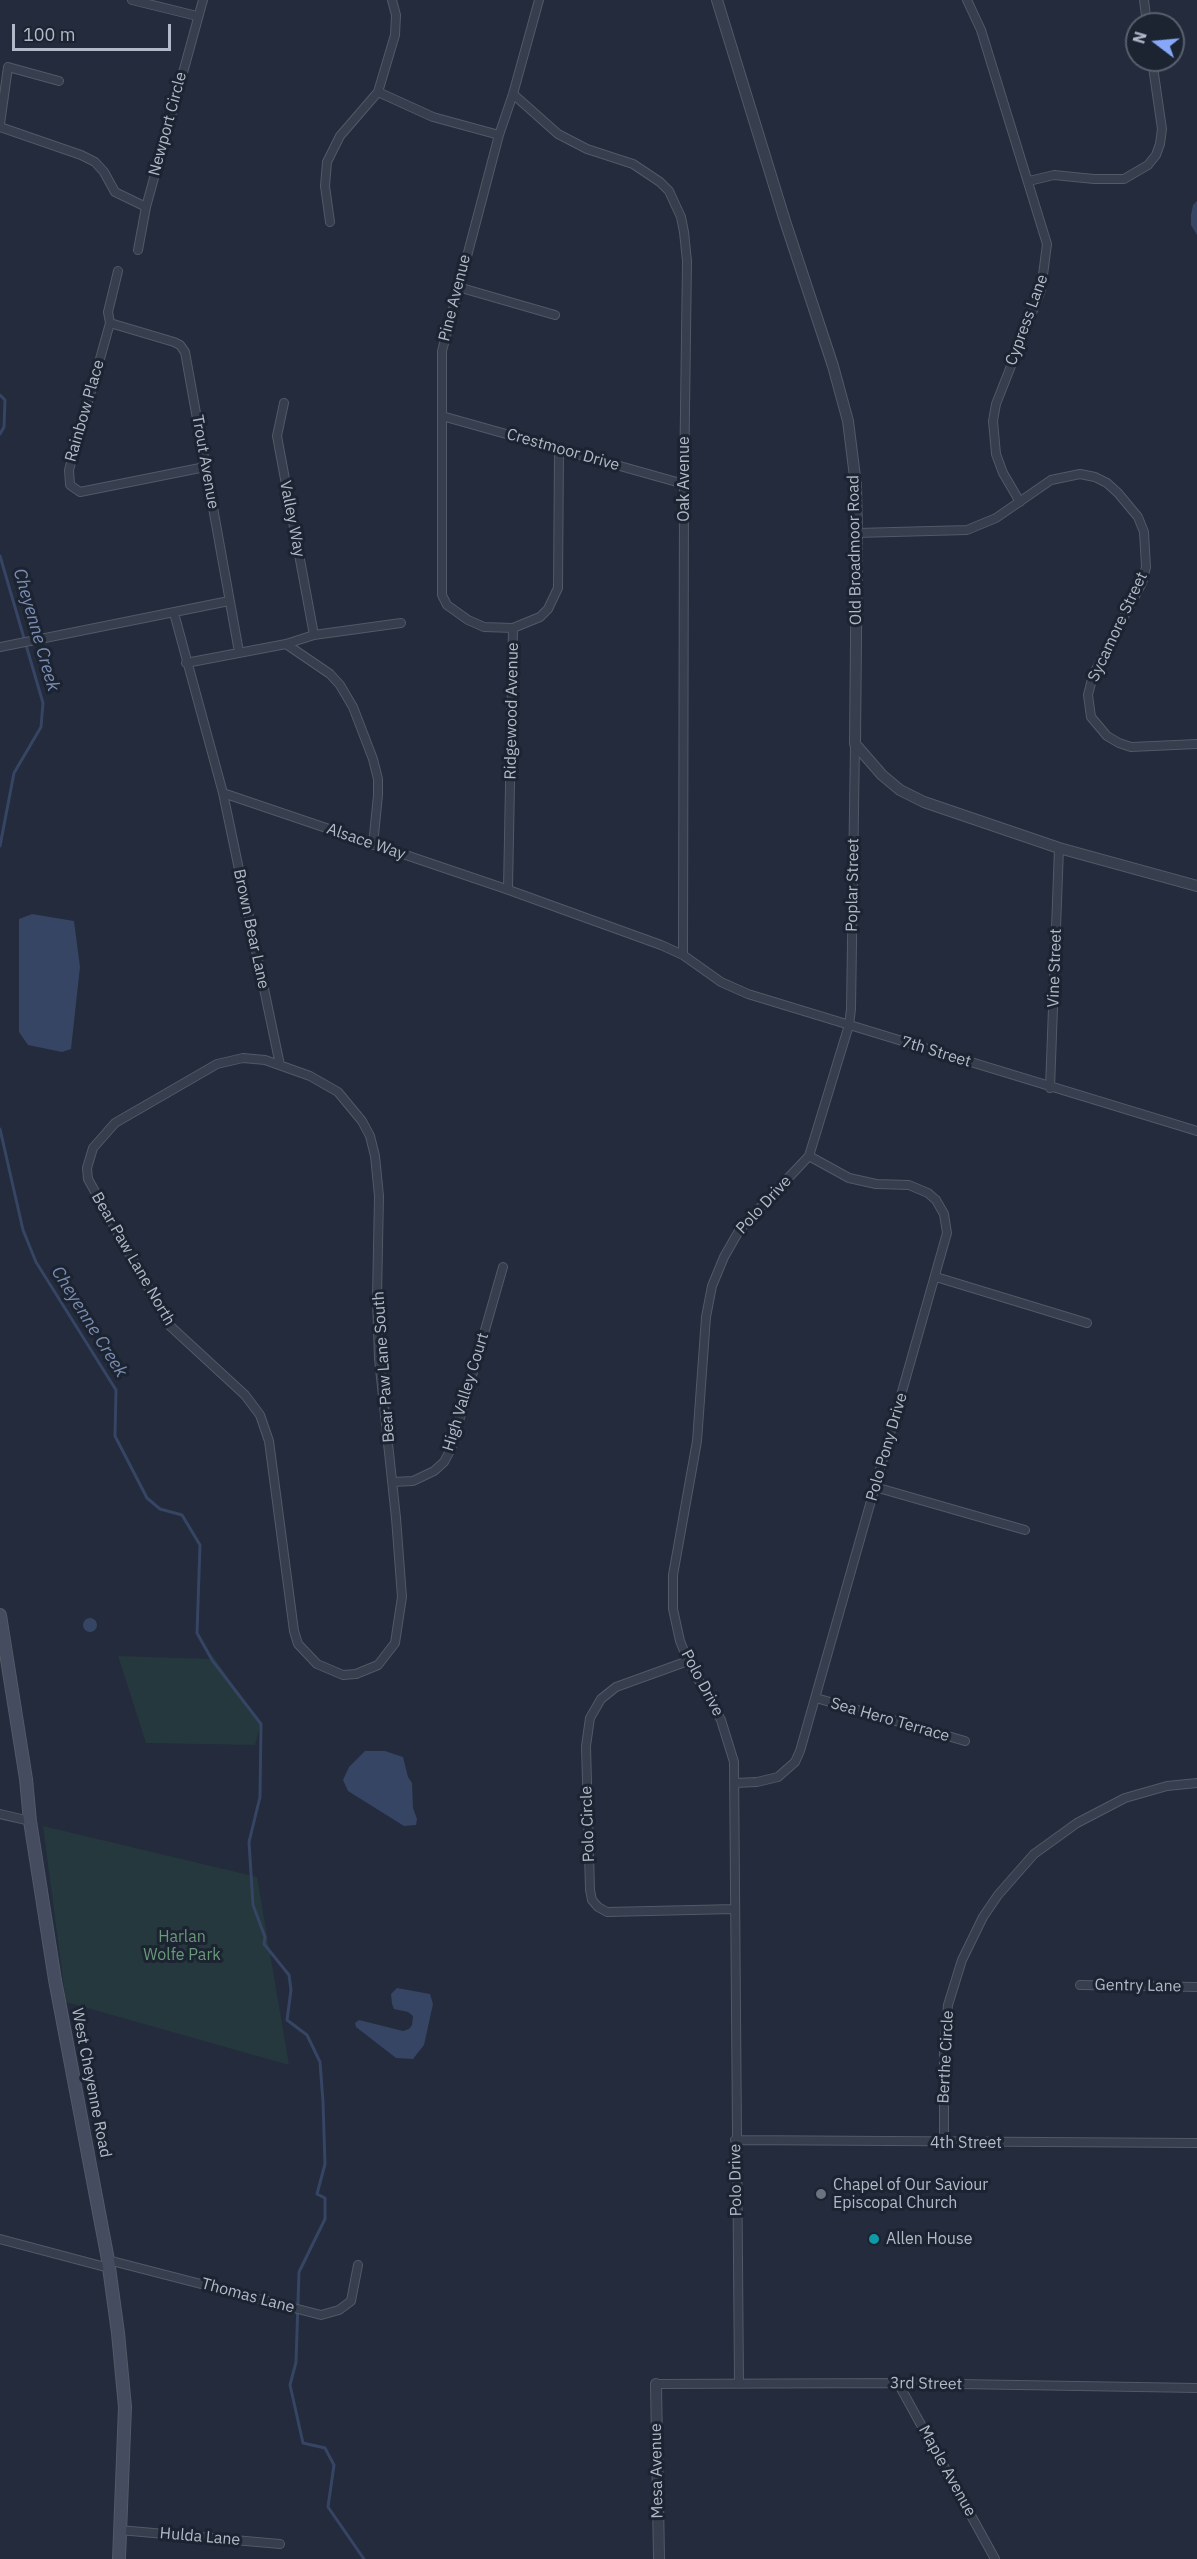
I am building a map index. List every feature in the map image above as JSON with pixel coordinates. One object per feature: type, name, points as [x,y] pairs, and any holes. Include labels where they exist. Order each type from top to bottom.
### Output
[{"type":"main road","name":"West Cheyenne Road","points":[[0,1616],[58,1999],[108,2264],[125,2408],[118,2559]]},
{"type":"street","points":[[132,0],[197,16]]},
{"type":"street","name":"Newport Circle","points":[[138,250],[147,207],[203,0]]},
{"type":"street","points":[[330,222],[325,173],[330,153],[340,136],[378,92],[394,35],[396,15],[392,0]]},
{"type":"street","name":"Pine Avenue","points":[[513,628],[484,627],[468,620],[447,606],[442,595],[442,351],[499,135],[513,94],[538,0]]},
{"type":"street","name":"Old Broadmoor Road","points":[[717,0],[785,221],[833,366],[848,421],[856,484],[855,744]]},
{"type":"street","name":"Cypress Lane","points":[[965,0],[981,30],[1047,244],[1045,275],[1041,290],[996,404],[993,421],[996,454],[1003,473],[1020,502]]},
{"type":"street","points":[[58,81],[8,67],[0,126],[95,162],[104,172],[115,192],[147,207]]},
{"type":"street","points":[[1029,181],[1054,175],[1125,179],[1148,165],[1156,155],[1162,129],[1154,72]]},
{"type":"street","points":[[378,92],[433,117],[499,135]]},
{"type":"street","name":"Oak Avenue","points":[[513,94],[558,134],[587,149],[633,164],[646,172],[669,190],[681,217],[687,261],[683,955]]},
{"type":"street","name":"Rainbow Place","points":[[118,271],[108,312],[110,323],[69,470],[70,484],[80,492],[205,467]]},
{"type":"street","points":[[458,287],[555,315]]},
{"type":"street","name":"Trout Avenue","points":[[110,323],[180,345],[185,352],[239,652]]},
{"type":"street","name":"Valley Way","points":[[284,404],[277,436],[314,635]]},
{"type":"street","name":"Crestmoor Drive","points":[[442,416],[684,484]]},
{"type":"street","name":"Ridgewood Avenue","points":[[508,889],[513,628],[526,625],[540,617],[548,609],[558,588],[559,449]]},
{"type":"street","name":"Sycamore Street","points":[[857,533],[967,530],[996,518],[1051,480],[1080,474],[1095,477],[1107,483],[1130,505],[1138,517],[1144,532],[1146,567],[1142,583],[1093,675],[1088,695],[1091,717],[1107,736],[1131,747],[1197,744]]},
{"type":"street","points":[[0,647],[229,601]]},
{"type":"street","points":[[174,613],[223,793]]},
{"type":"street","points":[[186,663],[286,644],[314,635],[400,623]]},
{"type":"street","points":[[286,644],[330,674],[340,685],[353,707],[373,759],[378,779],[372,845]]},
{"type":"street","points":[[855,744],[882,775],[900,790],[948,812],[1059,848],[1197,886]]},
{"type":"street","name":"Poplar Street","points":[[849,1026],[855,744]]},
{"type":"street","name":"Alsace Way","points":[[223,793],[508,889],[683,955]]},
{"type":"street","name":"Brown Bear Lane","points":[[223,793],[280,1065]]},
{"type":"street","name":"Vine Street","points":[[1050,1088],[1059,848]]},
{"type":"street","name":"7th Street","points":[[683,955],[721,982],[748,994],[1197,1131]]},
{"type":"street","name":"Polo Drive","points":[[739,2384],[735,2140],[735,1783],[732,1750],[722,1720],[688,1661],[676,1624],[673,1575],[697,1441],[706,1317],[712,1286],[724,1257],[740,1229],[809,1156],[849,1026]]},
{"type":"street","name":"Bear Paw Lane North","points":[[280,1065],[254,1058],[217,1064],[115,1123],[93,1148],[87,1168],[88,1179],[169,1325],[245,1395],[260,1415],[269,1441],[294,1631],[298,1644],[317,1664],[331,1671],[343,1675],[369,1671]]},
{"type":"street","name":"Bear Paw Lane South","points":[[280,1065],[310,1076],[338,1092],[362,1121],[370,1136],[375,1156],[379,1196],[377,1298],[380,1359],[401,1580],[399,1623],[391,1649],[378,1665],[369,1671]]},
{"type":"street","name":"Polo Pony Drive","points":[[735,1783],[778,1777],[795,1762],[816,1698],[947,1233],[944,1214],[936,1200],[920,1188],[909,1185],[876,1184],[849,1178],[809,1156]]},
{"type":"street","name":"High Valley Court","points":[[393,1482],[413,1481],[434,1472],[444,1462],[451,1449],[503,1267]]},
{"type":"street","points":[[936,1277],[1087,1323]]},
{"type":"street","points":[[875,1487],[1025,1530]]},
{"type":"street","name":"Polo Circle","points":[[688,1661],[616,1687],[601,1699],[590,1718],[586,1746],[590,1890],[592,1899],[598,1907],[607,1912],[735,1910]]},
{"type":"street","name":"Sea Hero Terrace","points":[[816,1698],[965,1741]]},
{"type":"street","name":"Berthe Circle","points":[[944,2143],[944,2051],[948,2005],[962,1960],[983,1917],[998,1895],[1034,1854],[1077,1823],[1125,1798],[1167,1786],[1197,1783]]},
{"type":"street","points":[[0,1814],[30,1821]]},
{"type":"street","name":"Gentry Lane","points":[[1080,1985],[1197,1987]]},
{"type":"street","name":"4th Street","points":[[735,2140],[1197,2143]]},
{"type":"street","name":"Thomas Lane","points":[[0,2239],[321,2315],[339,2310],[351,2301],[358,2265]]},
{"type":"street","name":"3rd Street","points":[[656,2384],[898,2383],[1197,2388]]},
{"type":"street","name":"Maple Avenue","points":[[898,2383],[995,2559]]},
{"type":"street","name":"Mesa Avenue","points":[[656,2384],[659,2559]]},
{"type":"street","name":"Hulda Lane","points":[[119,2530],[280,2544]]},
{"type":"green space","points":[[197,1634],[261,1724],[255,1745],[146,1743],[118,1656],[211,1659]]},
{"type":"green space","name":"Harlan Wolfe Park","points":[[43,1826],[257,1877],[289,2065],[66,2002]]},
{"type":"water","points":[[1197,201],[1197,235],[1191,225],[1191,215],[1193,205]]},
{"type":"water","points":[[32,914],[74,921],[80,967],[71,1049],[62,1052],[28,1045],[19,1032],[19,919]]},
{"type":"water","points":[[90,1618],[95,1620],[97,1625],[95,1630],[90,1632],[85,1630],[83,1625],[85,1620]]},
{"type":"water","points":[[365,1751],[385,1751],[403,1757],[408,1777],[412,1783],[416,1825],[404,1826],[348,1791],[343,1780],[349,1767]]},
{"type":"water","points":[[397,1988],[430,1994],[433,2004],[424,2045],[413,2059],[396,2058],[356,2027],[355,2023],[359,2020],[403,2031],[409,2029],[413,2016],[408,2012],[394,2009],[392,2004],[391,1994]]},
{"type":"waterway","name":"Cheyenne Creek","points":[[0,395],[5,400],[4,427],[0,434]]},
{"type":"waterway","name":"Cheyenne Creek","points":[[0,556],[43,703],[41,727],[14,773],[0,846]]},
{"type":"waterway","name":"Cheyenne Creek","points":[[0,1129],[23,1230],[36,1262],[116,1390],[115,1436],[147,1498],[160,1509],[182,1515],[200,1545],[197,1633],[212,1660],[261,1724],[260,1797],[249,1842],[253,1905],[265,1937],[264,1944],[289,1975],[291,1990],[287,2020],[307,2035],[320,2062],[323,2102],[325,2164],[317,2194],[325,2198],[325,2219],[299,2272],[296,2362],[290,2385],[303,2443],[325,2448],[334,2465],[328,2507],[364,2559]]},
{"type":"place","name":"Chapel of Our Saviour Episcopal Church","points":[[821,2194]]},
{"type":"place","name":"Allen House","points":[[874,2239]]}]
